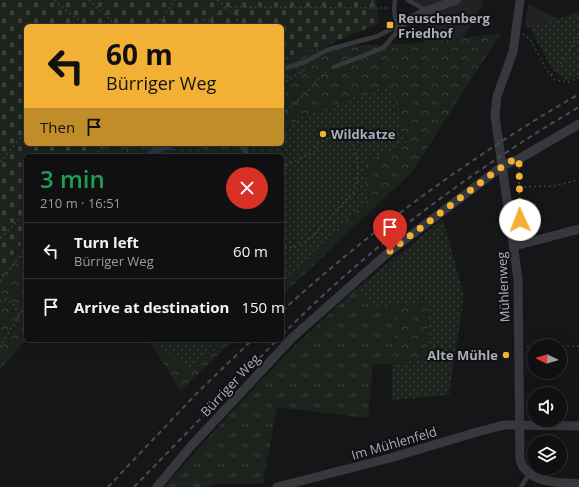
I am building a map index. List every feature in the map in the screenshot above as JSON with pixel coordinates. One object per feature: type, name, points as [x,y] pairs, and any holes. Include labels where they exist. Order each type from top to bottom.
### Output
[{"type":"street","points":[[399,25],[427,11],[456,0]]},
{"type":"street","name":"Mühlenweg","points":[[520,0],[511,58],[497,96],[495,116],[502,172],[517,246],[520,460],[522,467],[527,472]]},
{"type":"street","name":"Bürriger Weg","points":[[157,487],[191,446],[294,337],[390,251],[506,164],[519,159],[579,124]]},
{"type":"street","points":[[517,246],[579,229]]},
{"type":"street","name":"Im Mühlenfeld","points":[[277,487],[390,458],[504,425],[579,426]]},
{"type":"street","points":[[531,475],[540,479],[579,484]]},
{"type":"lane","points":[[334,67],[383,48],[397,32],[399,25],[396,21],[394,8],[395,0]]},
{"type":"lane","points":[[408,0],[427,11]]},
{"type":"lane","points":[[284,68],[305,62],[327,50],[378,36],[399,25]]},
{"type":"lane","points":[[241,146],[246,152]]},
{"type":"lane","points":[[521,487],[528,475]]},
{"type":"path","points":[[54,0],[84,24]]},
{"type":"path","points":[[89,0],[115,24]]},
{"type":"path","points":[[154,24],[163,18],[175,0]]},
{"type":"path","points":[[216,0],[226,7],[238,8],[394,8]]},
{"type":"path","points":[[372,0],[376,9]]},
{"type":"path","points":[[203,19],[207,21],[226,7]]},
{"type":"path","points":[[237,24],[238,8]]},
{"type":"path","points":[[516,33],[522,34],[530,39],[546,69],[555,80],[568,82],[579,77]]},
{"type":"path","points":[[551,75],[559,66],[579,34]]},
{"type":"path","points":[[284,112],[307,92],[321,75],[334,67]]},
{"type":"path","points":[[284,171],[286,165],[314,152],[318,143],[346,131],[357,155],[358,174],[355,190],[312,237],[295,247],[284,248]]},
{"type":"path","points":[[0,162],[24,134]]},
{"type":"path","points":[[517,246],[519,159]]},
{"type":"path","points":[[519,187],[554,186],[579,180]]},
{"type":"path","points":[[0,238],[13,226],[24,212]]},
{"type":"path","points":[[0,281],[24,251]]},
{"type":"path","points":[[0,301],[6,299],[14,305],[19,315]]},
{"type":"path","points":[[0,347],[24,307]]},
{"type":"path","points":[[519,346],[579,346]]},
{"type":"shaded area","points":[[412,0],[481,0],[483,5],[463,38],[424,43],[426,8]]},
{"type":"shaded area","points":[[528,4],[559,19],[530,28],[525,27]]},
{"type":"shaded area","points":[[154,146],[174,146],[172,150],[165,150],[160,154],[146,154]]},
{"type":"green space","points":[[0,0],[376,0],[378,9],[378,24],[322,47],[284,57],[284,24],[24,24],[24,146],[94,146],[88,154],[24,154],[24,240],[0,272]]},
{"type":"green space","points":[[579,12],[579,75],[567,81],[552,69],[530,28]]},
{"type":"green space","points":[[501,33],[412,172],[284,293],[284,154],[161,154],[172,146],[284,146],[284,57],[322,47],[424,43]]},
{"type":"green space","points":[[391,85],[406,143],[365,162],[367,200],[284,281],[284,154],[243,154],[255,146],[284,146],[284,128],[304,116]]},
{"type":"green space","points":[[94,146],[154,146],[146,154],[88,154]]},
{"type":"green space","points":[[163,146],[193,146],[236,154],[156,154]]},
{"type":"green space","points":[[443,219],[464,296],[449,395],[392,400],[392,364],[426,360],[428,301],[379,308],[357,288]]},
{"type":"green space","points":[[24,240],[24,342],[0,369],[0,272]]},
{"type":"green space","points":[[357,288],[379,308],[396,306],[392,364],[373,364],[368,418],[277,407],[263,483],[215,484],[206,487],[164,487],[290,350]]},
{"type":"green space","points":[[428,300],[426,361],[392,364],[396,306]]},
{"type":"green space","points":[[150,342],[232,342],[180,391]]},
{"type":"green space","points":[[155,342],[222,342],[191,372]]},
{"type":"railway","points":[[284,309],[352,251],[425,194],[501,142],[579,94]]},
{"type":"railway","points":[[284,333],[350,271],[423,211],[461,183],[539,131],[579,107]]},
{"type":"railway","points":[[108,487],[199,391],[250,342]]},
{"type":"railway","points":[[134,487],[275,342]]},
{"type":"place","name":"Reuschenberg Friedhof","points":[[390,25]]},
{"type":"place","name":"Wildkatze","points":[[323,134]]},
{"type":"place","name":"Alte Mühle","points":[[506,355]]},
{"type":"route","points":[[390,251],[496,171],[511,161],[519,159],[520,220]]}]
